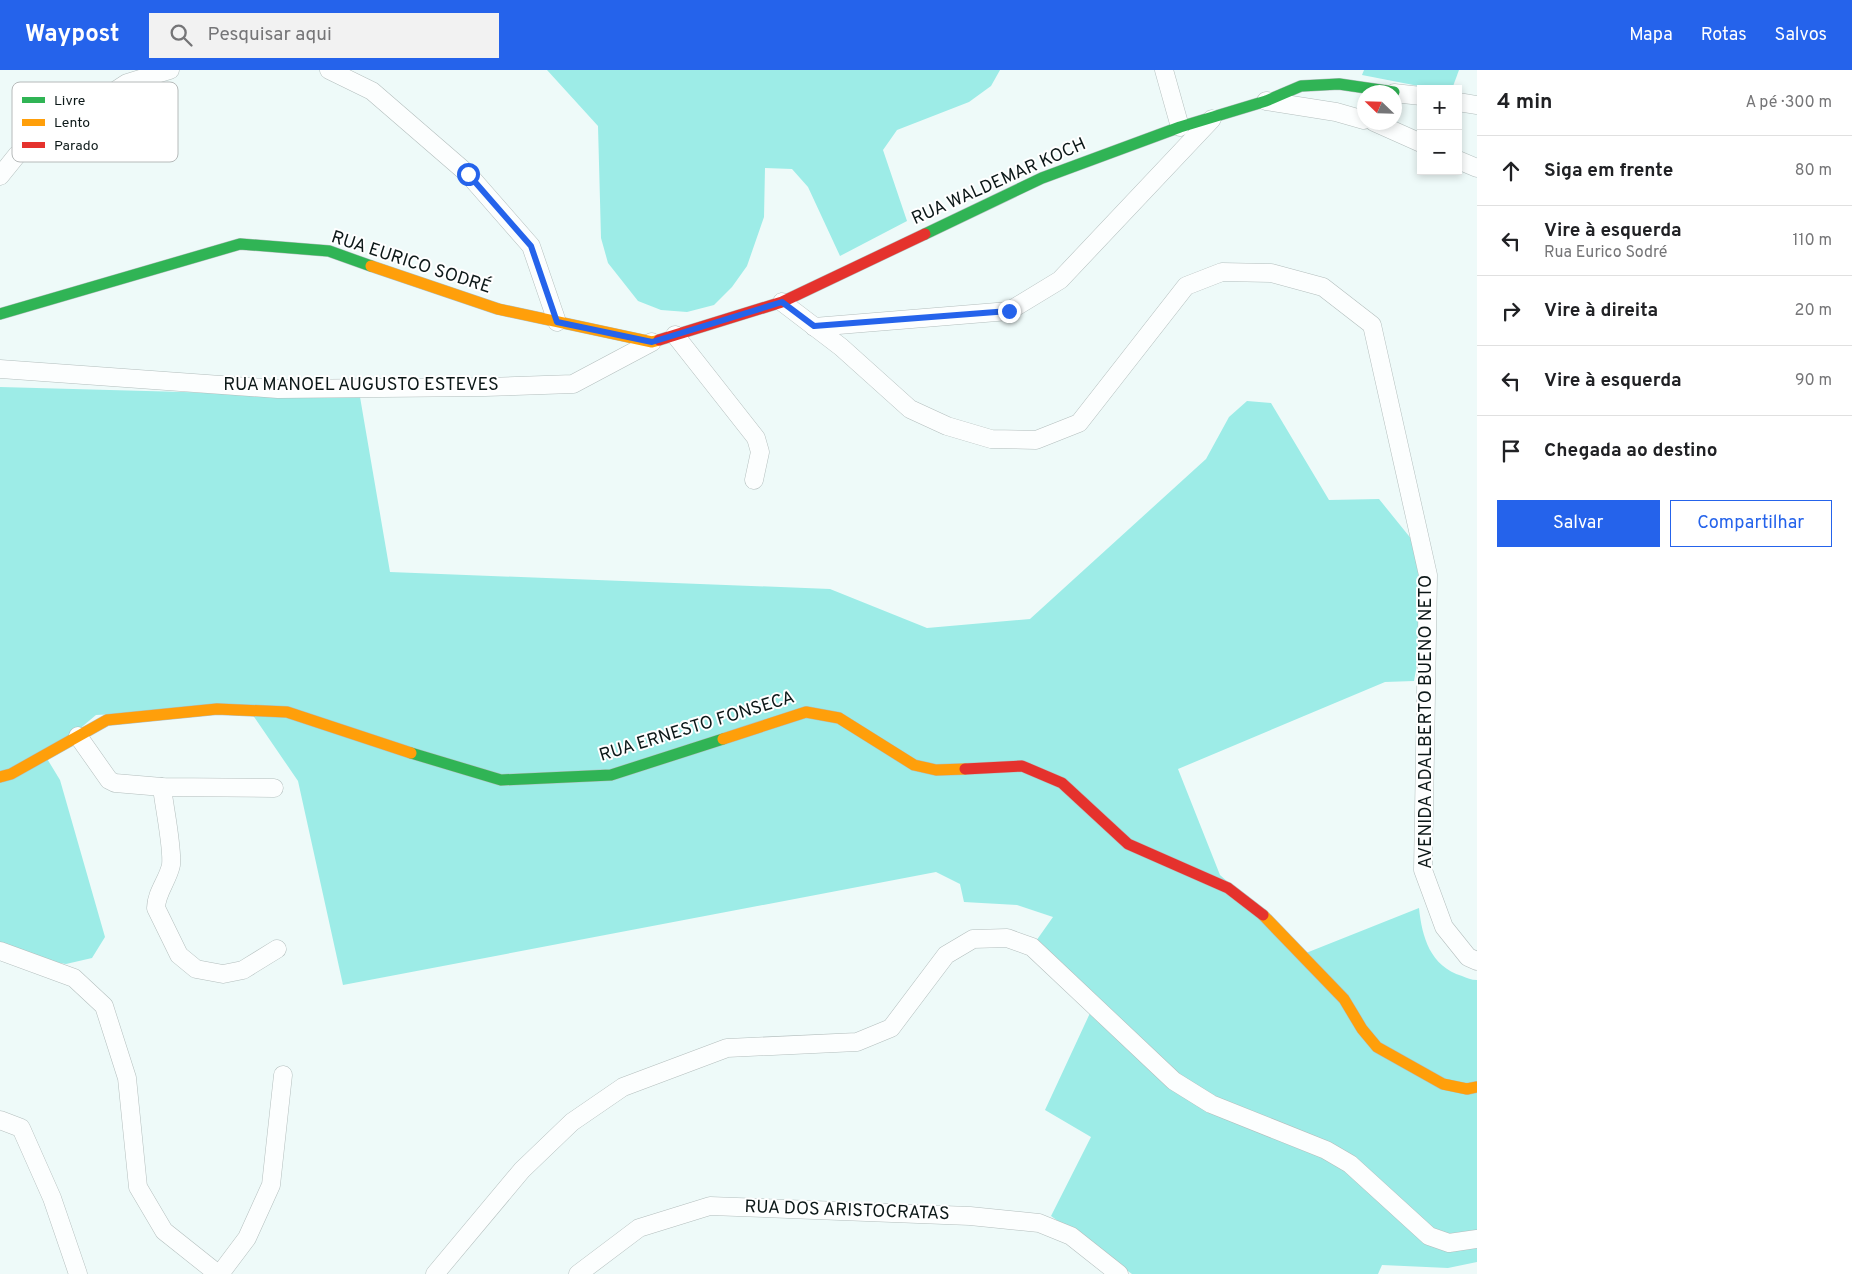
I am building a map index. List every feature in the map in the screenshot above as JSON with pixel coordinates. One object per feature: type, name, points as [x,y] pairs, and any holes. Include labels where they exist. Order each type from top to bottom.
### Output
[{"type":"street","points":[[130,82],[170,70]]},
{"type":"street","points":[[329,70],[372,91],[468,174],[531,246],[557,322]]},
{"type":"street","points":[[1164,70],[1180,126]]},
{"type":"street","name":"RUA WALDEMAR KOCH","points":[[782,302],[1042,178],[1180,126],[1212,119],[1266,101],[1301,86],[1338,84],[1357,87]]},
{"type":"street","points":[[1402,93],[1417,95]]},
{"type":"street","points":[[1266,101],[1336,112],[1357,118]]},
{"type":"street","points":[[1462,103],[1477,105]]},
{"type":"street","points":[[814,326],[1009,311],[1060,280],[1212,119]]},
{"type":"street","points":[[1392,130],[1417,141]]},
{"type":"street","points":[[0,176],[12,161]]},
{"type":"street","points":[[1462,162],[1477,168]]},
{"type":"street","name":"RUA EURICO SODRÉ","points":[[0,314],[240,244],[329,251],[498,310],[652,342],[782,302]]},
{"type":"street","name":"AVENIDA ADALBERTO BUENO NETO","points":[[782,302],[841,347],[910,409],[947,426],[991,439],[1036,440],[1079,423],[1186,286],[1222,272],[1272,273],[1323,287],[1372,325],[1428,575],[1423,870],[1444,927],[1468,956],[1477,961]]},
{"type":"street","points":[[675,336],[756,438],[760,452],[754,480]]},
{"type":"street","name":"RUA MANOEL AUGUSTO ESTEVES","points":[[0,369],[278,389],[485,388],[573,384],[652,342]]},
{"type":"street","name":"RUA ERNESTO FONSECA","points":[[0,777],[11,774],[107,720],[216,709],[287,712],[460,769],[501,780],[611,775],[806,712],[839,718],[914,765],[936,770],[1022,766],[1062,783],[1128,844],[1228,888],[1255,907],[1344,999],[1362,1029],[1377,1047],[1443,1084],[1466,1089],[1477,1087]]},
{"type":"street","points":[[78,736],[109,780],[115,783],[162,788],[274,788]]},
{"type":"street","points":[[162,788],[171,862],[168,876],[156,901],[156,908],[179,955],[196,969],[224,974],[243,970],[277,949]]},
{"type":"street","points":[[435,1274],[522,1170],[572,1122],[623,1087],[727,1048],[857,1042],[891,1028],[946,955],[973,939],[1007,938],[1032,947],[1174,1081],[1211,1104],[1326,1150],[1350,1164],[1428,1236],[1449,1242],[1477,1239]]},
{"type":"street","points":[[0,951],[74,978],[104,1006],[127,1078],[138,1187],[164,1231],[219,1274],[247,1238],[271,1185],[283,1076]]},
{"type":"street","points":[[0,1120],[21,1128],[52,1198],[78,1274]]},
{"type":"street","name":"RUA DOS ARISTOCRATAS","points":[[578,1274],[639,1228],[710,1206],[970,1216],[1039,1223],[1071,1236],[1119,1274]]},
{"type":"shaded area","points":[[547,70],[1000,70],[991,86],[969,102],[897,130],[883,150],[907,221],[840,256],[808,187],[792,169],[765,168],[764,217],[747,266],[732,287],[714,305],[687,312],[661,310],[638,301],[608,263],[601,238],[598,126]]},
{"type":"shaded area","points":[[1364,70],[1459,70],[1453,85],[1417,86],[1362,75]]},
{"type":"shaded area","points":[[0,387],[360,397],[390,572],[830,589],[927,628],[1030,619],[1206,459],[1229,417],[1247,401],[1271,403],[1329,500],[1379,499],[1417,546],[1424,625],[1414,681],[1385,682],[1178,769],[1220,875],[1306,953],[1419,908],[1425,940],[1435,958],[1451,971],[1469,979],[1477,980],[1477,1262],[1448,1268],[1382,1265],[1378,1274],[1132,1274],[1051,1216],[1091,1137],[1045,1110],[1097,998],[1036,941],[1053,917],[1017,905],[964,902],[960,884],[936,872],[343,985],[298,781],[248,708],[96,715],[46,757],[60,780],[105,937],[92,958],[66,964],[42,960],[0,945]]},
{"type":"traffic: fast","points":[[925,234],[1042,178],[1180,127],[1266,101],[1301,86],[1339,84],[1357,87]]},
{"type":"traffic: fast","points":[[0,314],[240,244],[329,251],[371,266]]},
{"type":"traffic: fast","points":[[411,753],[501,780],[611,775],[723,739]]},
{"type":"traffic: slow","points":[[371,266],[498,309],[652,342],[659,340]]},
{"type":"traffic: slow","points":[[0,777],[11,774],[107,720],[217,709],[287,712],[411,753]]},
{"type":"traffic: slow","points":[[723,739],[806,712],[839,718],[914,765],[936,770],[965,769]]},
{"type":"traffic: slow","points":[[1263,915],[1344,999],[1362,1029],[1377,1047],[1443,1084],[1467,1089],[1477,1087]]},
{"type":"traffic: jam","points":[[659,340],[782,302],[925,234]]},
{"type":"traffic: jam","points":[[965,769],[1022,766],[1062,783],[1128,844],[1228,888],[1263,915]]},
{"type":"route","points":[[468,174],[531,246],[557,322],[652,342],[782,302],[814,326],[1009,311]]}]
